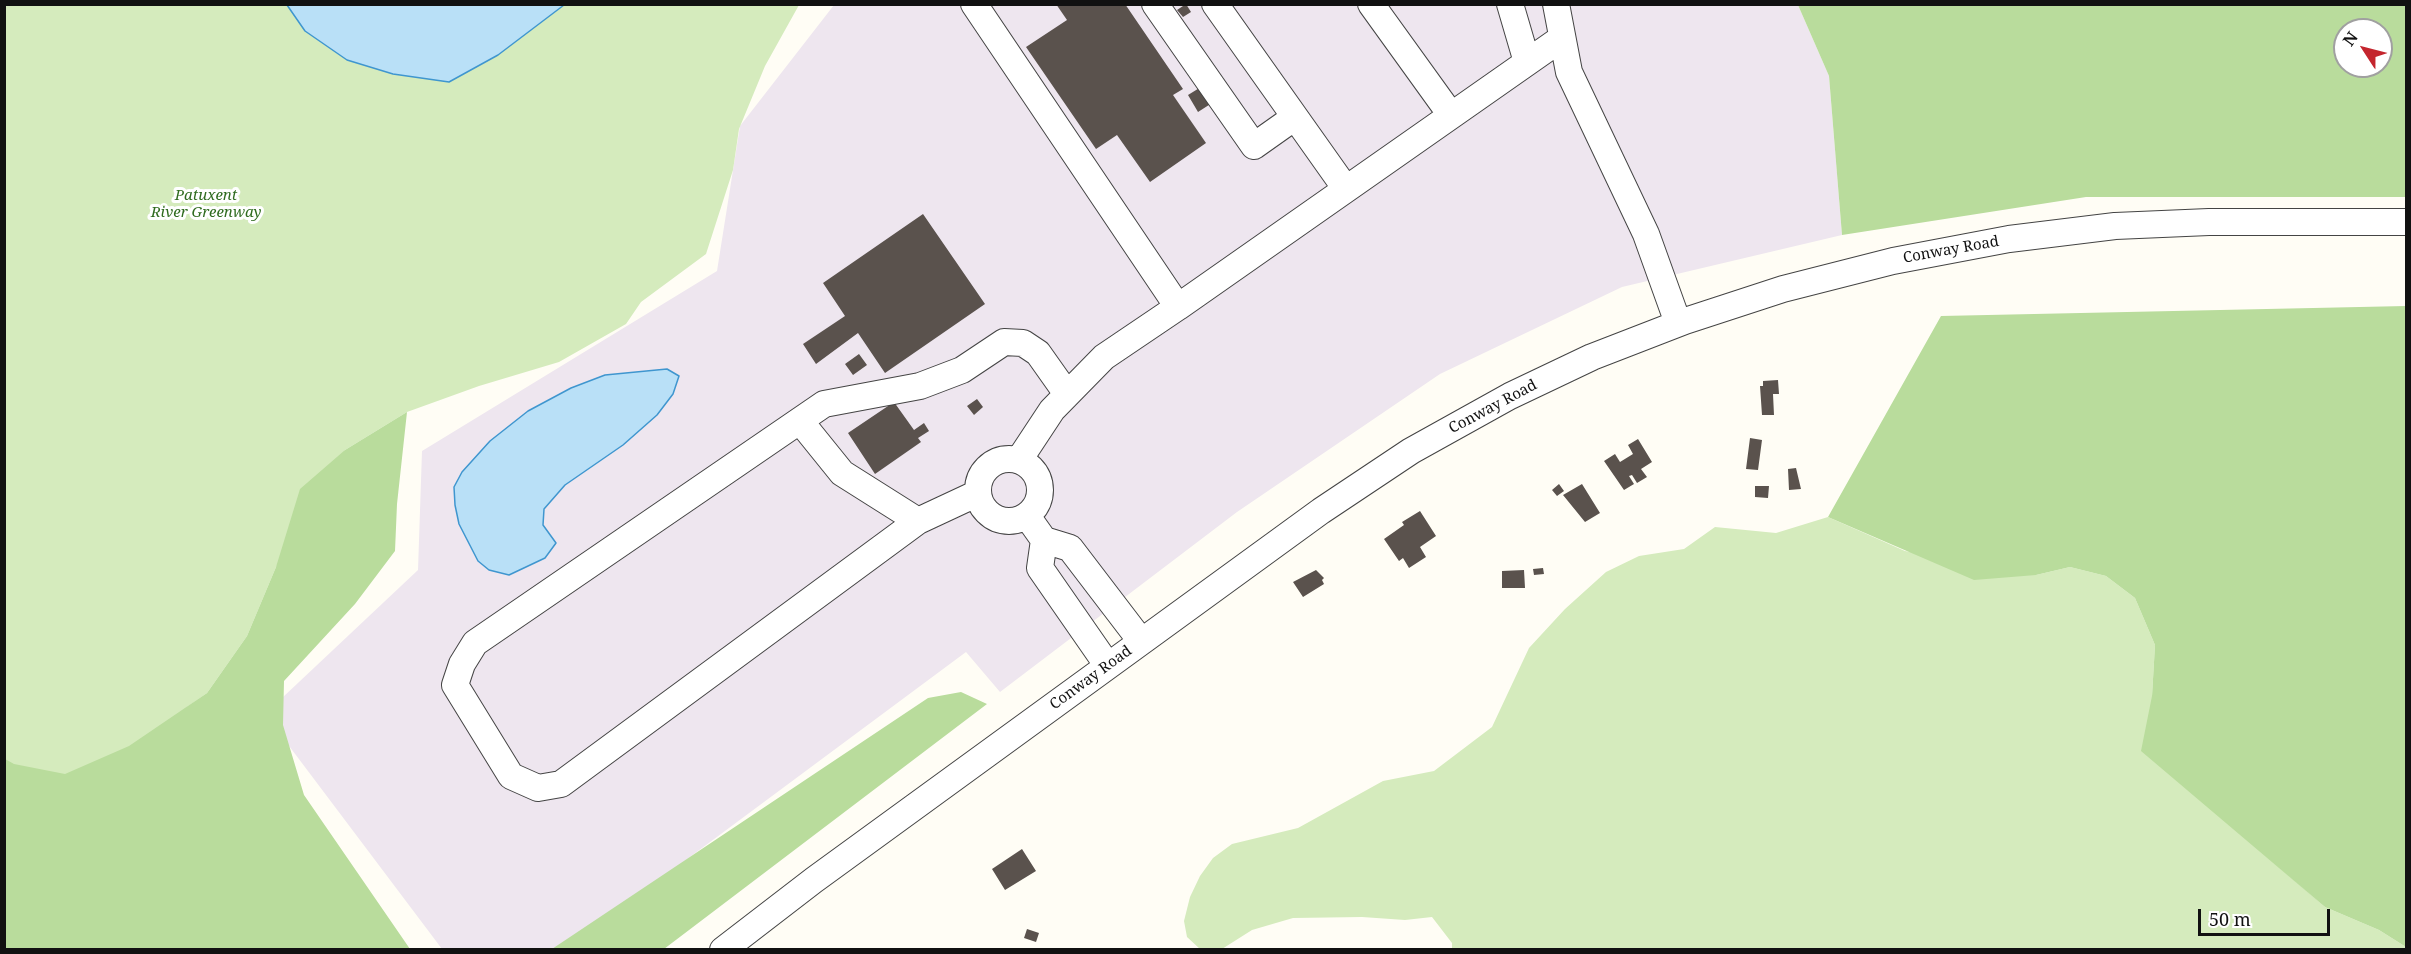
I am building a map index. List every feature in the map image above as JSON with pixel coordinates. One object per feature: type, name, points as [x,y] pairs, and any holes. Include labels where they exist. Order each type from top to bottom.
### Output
[{"type":"street","points":[[974,4],[1178,307]]},
{"type":"street","points":[[1155,4],[1254,147],[1294,117]]},
{"type":"street","points":[[1215,4],[1346,189]]},
{"type":"street","points":[[1371,4],[1451,115]]},
{"type":"street","points":[[1510,4],[1527,62]]},
{"type":"street","points":[[1556,4],[1569,72],[1646,234],[1678,323]]},
{"type":"street","points":[[1019,460],[1052,410],[1104,357],[1562,38]]},
{"type":"street","name":"Conway Road","points":[[723,950],[814,880],[1321,511],[1411,451],[1510,396],[1592,357],[1678,323],[1783,289],[1893,261],[2009,239],[2115,226],[2209,222],[2406,222]]},
{"type":"street","points":[[978,493],[918,521],[561,784],[538,788],[511,776],[455,685],[462,664],[475,643],[824,404],[920,386],[962,370],[1004,342],[1023,343],[1038,353],[1067,394]]},
{"type":"street","points":[[800,421],[842,473],[918,521]]},
{"type":"street","points":[[1000,460],[1019,460],[1035,472],[1039,481],[1039,500],[1027,516],[1006,521],[996,518],[987,512],[981,503],[978,493],[979,482],[991,464],[1000,460]]},
{"type":"street","points":[[1027,516],[1044,540],[1070,548],[1142,641]]},
{"type":"street","points":[[1044,540],[1040,568],[1108,666]]},
{"type":"shaded area","points":[[834,5],[1798,5],[1829,76],[1842,235],[1622,287],[1440,374],[1237,512],[1000,692],[966,652],[566,949],[442,949],[265,714],[418,570],[422,451],[717,271],[740,126]]},
{"type":"green space","name":"Patuxent River Greenway","points":[[4,5],[516,5],[498,55],[564,5],[799,5],[765,66],[739,129],[733,170],[706,254],[641,302],[626,324],[559,362],[479,386],[407,412],[345,450],[276,567],[247,636],[207,693],[187,707],[5,949]]},
{"type":"green space","points":[[1798,5],[2406,5],[2406,197],[2086,197],[1842,235],[1829,76]]},
{"type":"green space","points":[[2406,306],[2406,947],[2379,930],[2325,907],[2141,751],[2152,696],[2155,645],[2135,598],[2106,576],[2070,567],[2036,575],[1974,580],[1828,517],[1941,316]]},
{"type":"green space","points":[[407,412],[397,504],[395,551],[355,604],[284,681],[283,725],[304,795],[410,949],[5,949],[5,759],[14,764],[65,774],[129,746],[207,693],[247,636],[276,567],[300,489],[345,450]]},
{"type":"green space","points":[[1828,517],[1905,551],[2036,575],[2070,567],[2106,576],[2135,598],[2155,645],[2152,696],[2255,846],[2325,907],[2379,930],[2406,949],[1452,950],[1452,943],[1432,917],[1405,920],[1362,917],[1293,918],[1252,930],[1222,949],[1200,949],[1187,937],[1184,921],[1190,897],[1200,876],[1213,858],[1232,844],[1298,828],[1383,781],[1434,771],[1492,727],[1529,648],[1565,609],[1606,572],[1639,556],[1684,549],[1715,527],[1776,533]]},
{"type":"green space","points":[[961,692],[987,704],[664,949],[552,949],[928,698]]},
{"type":"water","points":[[287,5],[564,5],[498,55],[449,82],[393,74],[347,60],[305,31]]},
{"type":"water","points":[[667,369],[679,376],[673,394],[657,415],[623,445],[565,485],[544,509],[543,525],[556,543],[545,558],[509,575],[489,570],[478,561],[459,524],[454,487],[462,472],[490,441],[528,411],[571,388],[605,375]]},
{"type":"building","points":[[1056,4],[1125,4],[1183,89],[1173,95],[1206,143],[1150,182],[1117,135],[1096,149],[1026,47],[1067,20]]},
{"type":"building","points":[[1186,4],[1191,12],[1183,17],[1177,10]]},
{"type":"building","points":[[1201,87],[1212,103],[1198,112],[1188,95]]},
{"type":"building","points":[[923,214],[985,304],[885,373],[858,333],[816,364],[803,344],[845,316],[823,283]]},
{"type":"building","points":[[859,354],[867,365],[853,375],[845,364]]},
{"type":"building","points":[[1778,380],[1779,394],[1773,394],[1774,415],[1762,415],[1760,386],[1763,386],[1763,381]]},
{"type":"building","points":[[977,399],[983,407],[974,415],[967,406]]},
{"type":"building","points":[[894,402],[914,430],[924,423],[929,431],[918,438],[921,442],[875,474],[848,433]]},
{"type":"building","points":[[1750,438],[1762,440],[1758,470],[1746,469]]},
{"type":"building","points":[[1638,439],[1652,462],[1641,469],[1647,477],[1637,483],[1632,475],[1629,476],[1634,484],[1624,490],[1604,461],[1615,454],[1620,462],[1633,454],[1628,445]]},
{"type":"building","points":[[1796,468],[1801,489],[1789,490],[1788,469]]},
{"type":"building","points":[[1559,484],[1564,491],[1557,496],[1552,490]]},
{"type":"building","points":[[1582,484],[1600,513],[1585,522],[1563,495]]},
{"type":"building","points":[[1755,486],[1769,486],[1768,498],[1755,497]]},
{"type":"building","points":[[1420,511],[1436,536],[1420,547],[1426,557],[1409,568],[1403,558],[1399,561],[1384,539],[1404,525],[1402,522]]},
{"type":"building","points":[[1543,568],[1544,574],[1534,575],[1533,569]]},
{"type":"building","points":[[1316,570],[1324,578],[1322,580],[1324,584],[1303,597],[1293,582]]},
{"type":"building","points":[[1524,570],[1525,588],[1502,588],[1502,571]]},
{"type":"building","points":[[1022,849],[1036,871],[1005,890],[992,869]]},
{"type":"building","points":[[1027,929],[1039,933],[1036,942],[1024,938]]}]
